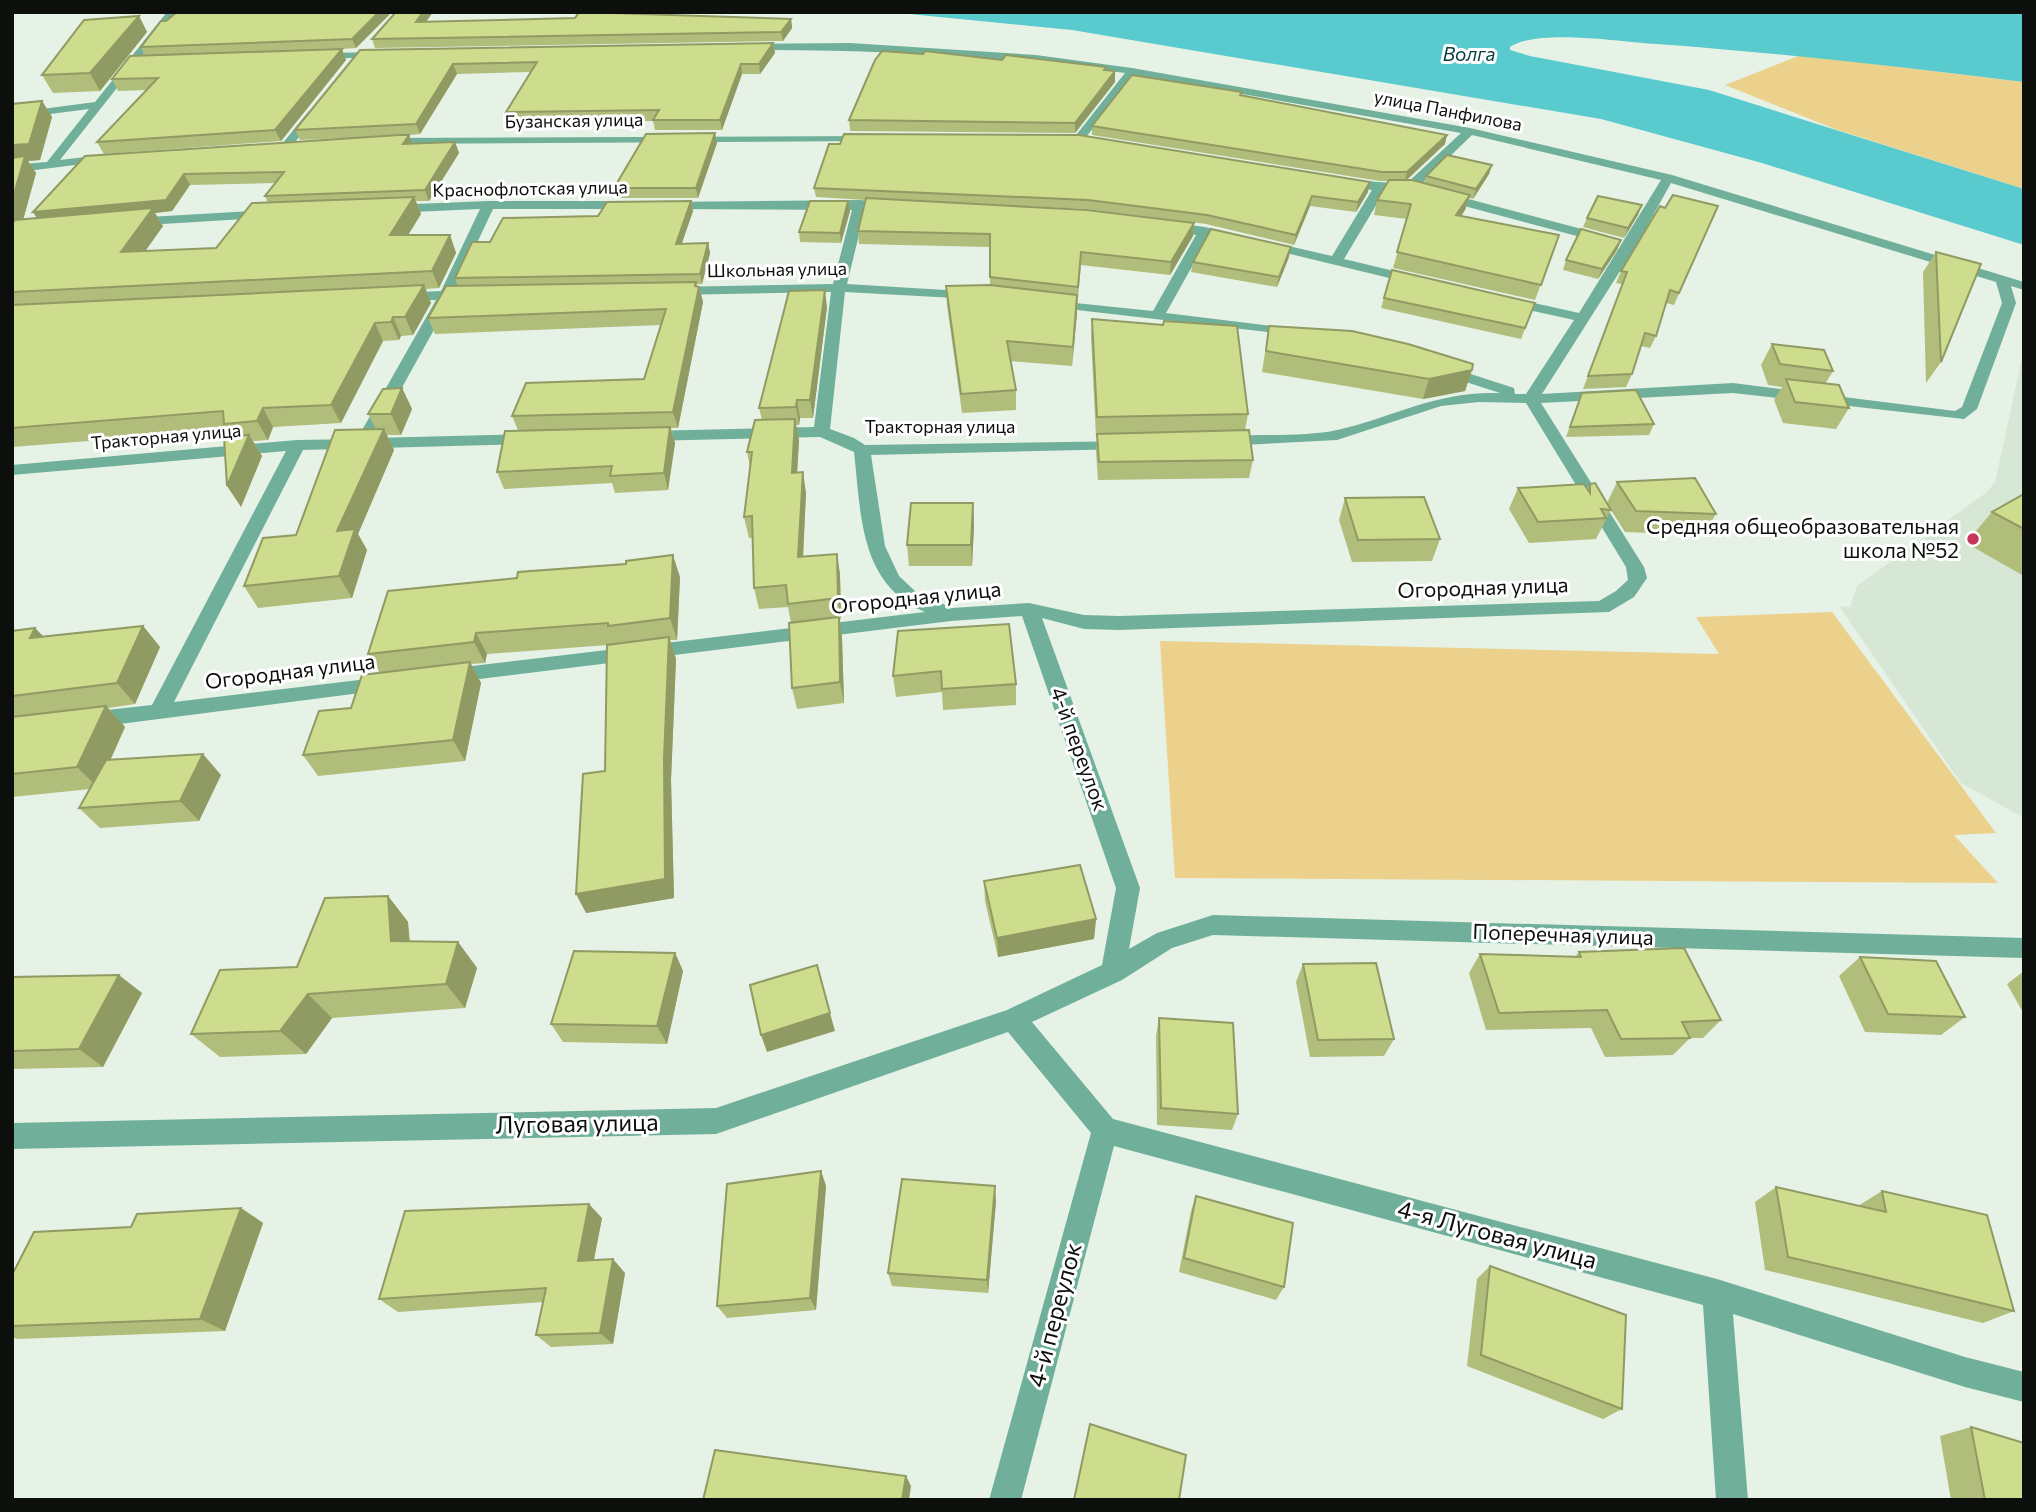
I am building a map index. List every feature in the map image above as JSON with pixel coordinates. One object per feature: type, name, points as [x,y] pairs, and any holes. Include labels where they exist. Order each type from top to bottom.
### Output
[{"type":"street","points":[[51,164],[135,62],[172,12]]},
{"type":"street","name":"улица Панфилова","points":[[740,47],[850,46],[1036,58],[1132,71],[1470,131],[1668,178],[2024,286]]},
{"type":"street","points":[[352,64],[364,50]]},
{"type":"street","points":[[307,56],[364,50],[400,53]]},
{"type":"street","points":[[135,62],[148,61]]},
{"type":"street","points":[[1079,139],[1132,71]]},
{"type":"street","points":[[12,116],[99,105]]},
{"type":"street","points":[[304,145],[279,147],[319,105]]},
{"type":"street","points":[[1409,188],[1470,131]]},
{"type":"street","name":"Бузанская улица","points":[[365,142],[742,136],[877,138]]},
{"type":"street","points":[[1065,139],[1092,141]]},
{"type":"street","points":[[12,169],[129,157]]},
{"type":"street","points":[[1531,399],[1629,246],[1668,178]]},
{"type":"street","points":[[1326,179],[1380,188],[1422,191]]},
{"type":"street","points":[[1336,261],[1380,188]]},
{"type":"street","points":[[1435,195],[1629,246]]},
{"type":"street","points":[[822,432],[839,288],[860,204]]},
{"type":"street","name":"Краснофлотская улица","points":[[378,210],[488,205],[860,204],[914,207]]},
{"type":"street","points":[[363,443],[446,295],[488,205]]},
{"type":"street","points":[[118,223],[281,213]]},
{"type":"street","points":[[1155,225],[1205,231],[1436,285]]},
{"type":"street","points":[[1158,316],[1205,231]]},
{"type":"street","points":[[1206,442],[1322,438],[1451,400],[1479,397],[1531,399],[1733,388],[1958,416],[1969,409],[2009,303],[2002,280]]},
{"type":"street","name":"Школьная улица","points":[[663,291],[919,289],[984,296]]},
{"type":"street","points":[[378,298],[487,294]]},
{"type":"street","points":[[1498,299],[1584,318]]},
{"type":"street","points":[[1035,302],[1311,335]]},
{"type":"street","points":[[1433,366],[1531,399]]},
{"type":"street","name":"Огородная улица","points":[[432,678],[951,615],[1030,609],[1084,622],[1119,623],[1602,607],[1618,600],[1632,589],[1638,578],[1636,566],[1531,399]]},
{"type":"street","name":"Тракторная улица","points":[[627,437],[822,432],[848,441],[862,450],[1137,443]]},
{"type":"street","name":"Тракторная улица","points":[[12,470],[297,445],[544,439]]},
{"type":"street","points":[[159,711],[297,445]]},
{"type":"street","points":[[862,450],[874,540],[893,582],[914,600],[951,615]]},
{"type":"street","name":"4-й переулок","points":[[1030,609],[1128,888],[1113,972]]},
{"type":"street","name":"Огородная улица","points":[[65,723],[405,681]]},
{"type":"street","name":"Поперечная улица","points":[[1113,972],[1165,940],[1213,925],[2024,948]]},
{"type":"street","name":"Луговая улица","points":[[12,1136],[716,1121],[1013,1019],[1113,972]]},
{"type":"street","points":[[1013,1019],[1105,1130]]},
{"type":"street","name":"4-й переулок","points":[[1006,1500],[1105,1130]]},
{"type":"street","name":"4-я Луговая улица","points":[[1105,1130],[1717,1294],[1965,1372],[2024,1387]]},
{"type":"street","points":[[1717,1294],[1732,1500]]},
{"type":"shaded area","points":[[1801,55],[2024,82],[2024,189],[1835,129],[1725,85]]},
{"type":"shaded area","name":"Средняя общеобразовательная школа №52","points":[[2024,349],[2024,818],[1961,783],[1839,606],[1850,607],[1857,586],[1987,492],[1995,482]]},
{"type":"shaded area","points":[[1832,612],[1996,833],[1954,835],[1998,883],[1175,878],[1160,641],[1719,654],[1696,617]]},
{"type":"water","name":"Волга","points":[[889,12],[2024,12],[2024,82],[1795,56],[1581,38],[1540,38],[1523,41],[1510,47],[1510,50],[1709,90],[2024,189],[2024,245],[1762,163],[1601,119],[1072,30]]},
{"type":"building","points":[[177,12],[379,12],[352,39],[141,47],[161,21],[166,21]]},
{"type":"building","points":[[396,12],[423,12],[416,22],[575,18],[579,12],[791,19],[781,32],[372,39]]},
{"type":"building","points":[[139,16],[90,73],[42,75],[84,20]]},
{"type":"building","points":[[773,43],[759,64],[741,64],[720,120],[653,120],[659,110],[506,112],[537,62],[453,64],[416,124],[295,130],[360,50]]},
{"type":"building","points":[[342,49],[275,130],[97,142],[158,78],[112,79],[130,56]]},
{"type":"building","points":[[882,51],[923,54],[925,51],[1002,60],[1006,55],[1106,67],[1104,70],[1115,71],[1075,123],[849,120],[875,60]]},
{"type":"building","points":[[1132,75],[1242,92],[1240,95],[1447,135],[1407,172],[1382,172],[1092,126]]},
{"type":"building","points":[[42,101],[29,144],[12,145],[12,104]]},
{"type":"building","points":[[715,133],[696,188],[614,188],[646,134]]},
{"type":"building","points":[[844,134],[1079,135],[1370,182],[1358,202],[1312,196],[1296,235],[1207,215],[1088,200],[814,188],[829,144],[840,144]]},
{"type":"building","points":[[409,135],[403,144],[455,142],[425,190],[265,196],[284,172],[184,174],[166,200],[33,212],[85,156]]},
{"type":"building","points":[[1447,155],[1492,165],[1476,189],[1426,176]]},
{"type":"building","points":[[25,156],[12,201],[12,158]]},
{"type":"building","points":[[1389,180],[1412,180],[1470,195],[1456,215],[1559,235],[1541,285],[1397,252],[1411,204],[1377,200]]},
{"type":"building","points":[[1673,195],[1718,206],[1679,293],[1670,290],[1656,336],[1645,333],[1632,374],[1588,376],[1627,272],[1621,271],[1660,206],[1665,208]]},
{"type":"building","points":[[1598,196],[1642,205],[1628,228],[1587,218]]},
{"type":"building","points":[[414,197],[390,235],[450,235],[432,271],[12,292],[12,223],[15,220],[153,208],[121,252],[216,248],[252,203]]},
{"type":"building","points":[[866,198],[1087,210],[1194,223],[1171,262],[1081,252],[1078,287],[990,277],[990,234],[858,231]]},
{"type":"building","points":[[691,201],[676,244],[708,243],[700,274],[455,278],[472,242],[490,242],[503,218],[598,216],[607,202]]},
{"type":"building","points":[[810,201],[848,201],[840,233],[799,232]]},
{"type":"building","points":[[1211,229],[1291,247],[1279,277],[1193,262]]},
{"type":"building","points":[[1581,229],[1621,240],[1602,269],[1566,260]]},
{"type":"building","points":[[1936,252],[1981,264],[1941,362]]},
{"type":"building","points":[[1392,270],[1535,303],[1525,328],[1384,298]]},
{"type":"building","points":[[696,282],[695,286],[699,287],[673,412],[512,416],[526,383],[644,379],[666,309],[428,318],[446,286]]},
{"type":"building","points":[[424,285],[405,317],[393,317],[391,322],[375,323],[331,405],[263,408],[257,421],[224,424],[223,411],[12,428],[12,305]]},
{"type":"building","points":[[990,285],[1077,295],[1073,347],[1007,341],[1016,390],[961,394],[946,286]]},
{"type":"building","points":[[825,290],[810,400],[797,400],[796,407],[759,408],[789,291]]},
{"type":"building","points":[[1092,319],[1163,325],[1164,321],[1237,326],[1248,414],[1097,417]]},
{"type":"building","points":[[1269,326],[1352,331],[1408,344],[1473,364],[1472,370],[1429,379],[1266,351]]},
{"type":"building","points":[[1772,344],[1824,350],[1833,371],[1780,364]]},
{"type":"building","points":[[1786,379],[1839,385],[1849,408],[1795,402]]},
{"type":"building","points":[[402,388],[391,414],[368,414],[383,389]]},
{"type":"building","points":[[1636,390],[1654,424],[1570,427],[1582,393]]},
{"type":"building","points":[[795,419],[792,473],[803,472],[798,557],[837,554],[838,598],[788,604],[786,585],[754,588],[752,516],[744,517],[752,452],[747,452],[755,420]]},
{"type":"building","points":[[670,427],[664,473],[610,476],[612,466],[497,472],[505,431]]},
{"type":"building","points":[[384,429],[337,531],[355,529],[339,576],[244,586],[263,538],[296,535],[335,430]]},
{"type":"building","points":[[1249,430],[1253,460],[1099,462],[1097,434]]},
{"type":"building","points":[[249,435],[227,486],[224,437]]},
{"type":"building","points":[[1695,478],[1716,514],[1636,511],[1617,482]]},
{"type":"building","points":[[1595,483],[1611,510],[1601,509],[1606,518],[1538,522],[1518,488],[1584,484],[1590,493],[1590,484]]},
{"type":"building","points":[[2024,494],[2024,529],[1992,512]]},
{"type":"building","points":[[1424,497],[1440,539],[1358,540],[1345,498]]},
{"type":"building","points":[[911,503],[973,503],[971,545],[907,545]]},
{"type":"building","points":[[673,555],[670,618],[608,626],[608,623],[476,633],[474,642],[368,654],[388,591],[517,578],[518,572],[626,564],[626,561]]},
{"type":"building","points":[[839,617],[840,682],[792,688],[789,623]]},
{"type":"building","points":[[1009,624],[1016,684],[942,689],[941,671],[893,676],[898,631]]},
{"type":"building","points":[[143,626],[117,683],[12,696],[12,631],[35,628],[30,638]]},
{"type":"building","points":[[669,637],[664,759],[665,879],[576,894],[583,774],[605,771],[607,645]]},
{"type":"building","points":[[470,662],[453,740],[303,755],[319,711],[351,708],[362,675]]},
{"type":"building","points":[[106,706],[77,767],[12,774],[12,717]]},
{"type":"building","points":[[203,754],[180,801],[79,808],[106,760]]},
{"type":"building","points":[[1080,865],[1096,919],[997,938],[984,881]]},
{"type":"building","points":[[388,896],[391,941],[458,942],[446,984],[308,994],[280,1031],[191,1034],[220,970],[297,967],[325,898]]},
{"type":"building","points":[[1684,948],[1721,1020],[1682,1022],[1690,1038],[1621,1039],[1607,1010],[1499,1013],[1480,954],[1581,957],[1579,952]]},
{"type":"building","points":[[574,951],[675,953],[657,1026],[551,1024]]},
{"type":"building","points":[[1860,957],[1936,961],[1965,1017],[1888,1014]]},
{"type":"building","points":[[1376,963],[1394,1039],[1318,1040],[1303,964]]},
{"type":"building","points":[[817,965],[830,1013],[761,1035],[750,985]]},
{"type":"building","points":[[119,975],[79,1049],[12,1051],[12,977]]},
{"type":"building","points":[[1159,1018],[1233,1023],[1238,1114],[1161,1108]]},
{"type":"building","points":[[821,1171],[810,1298],[717,1306],[727,1184]]},
{"type":"building","points":[[902,1179],[995,1186],[987,1280],[888,1273]]},
{"type":"building","points":[[1776,1187],[1886,1212],[1882,1191],[1987,1215],[2014,1311],[1788,1257]]},
{"type":"building","points":[[1196,1196],[1293,1223],[1284,1287],[1184,1258]]},
{"type":"building","points":[[589,1204],[578,1261],[613,1259],[600,1333],[536,1335],[546,1288],[379,1299],[405,1211]]},
{"type":"building","points":[[241,1208],[200,1319],[12,1326],[12,1275],[34,1232],[131,1227],[137,1214]]},
{"type":"building","points":[[1490,1266],[1626,1315],[1622,1409],[1481,1355]]},
{"type":"building","points":[[1090,1424],[1186,1455],[1179,1500],[1074,1500]]},
{"type":"building","points":[[1971,1427],[2024,1443],[2024,1500],[1985,1500]]},
{"type":"building","points":[[715,1450],[906,1476],[902,1500],[703,1500]]},
{"type":"place","name":"Средняя общеобразовательная школа №52","points":[[1973,539]]}]
